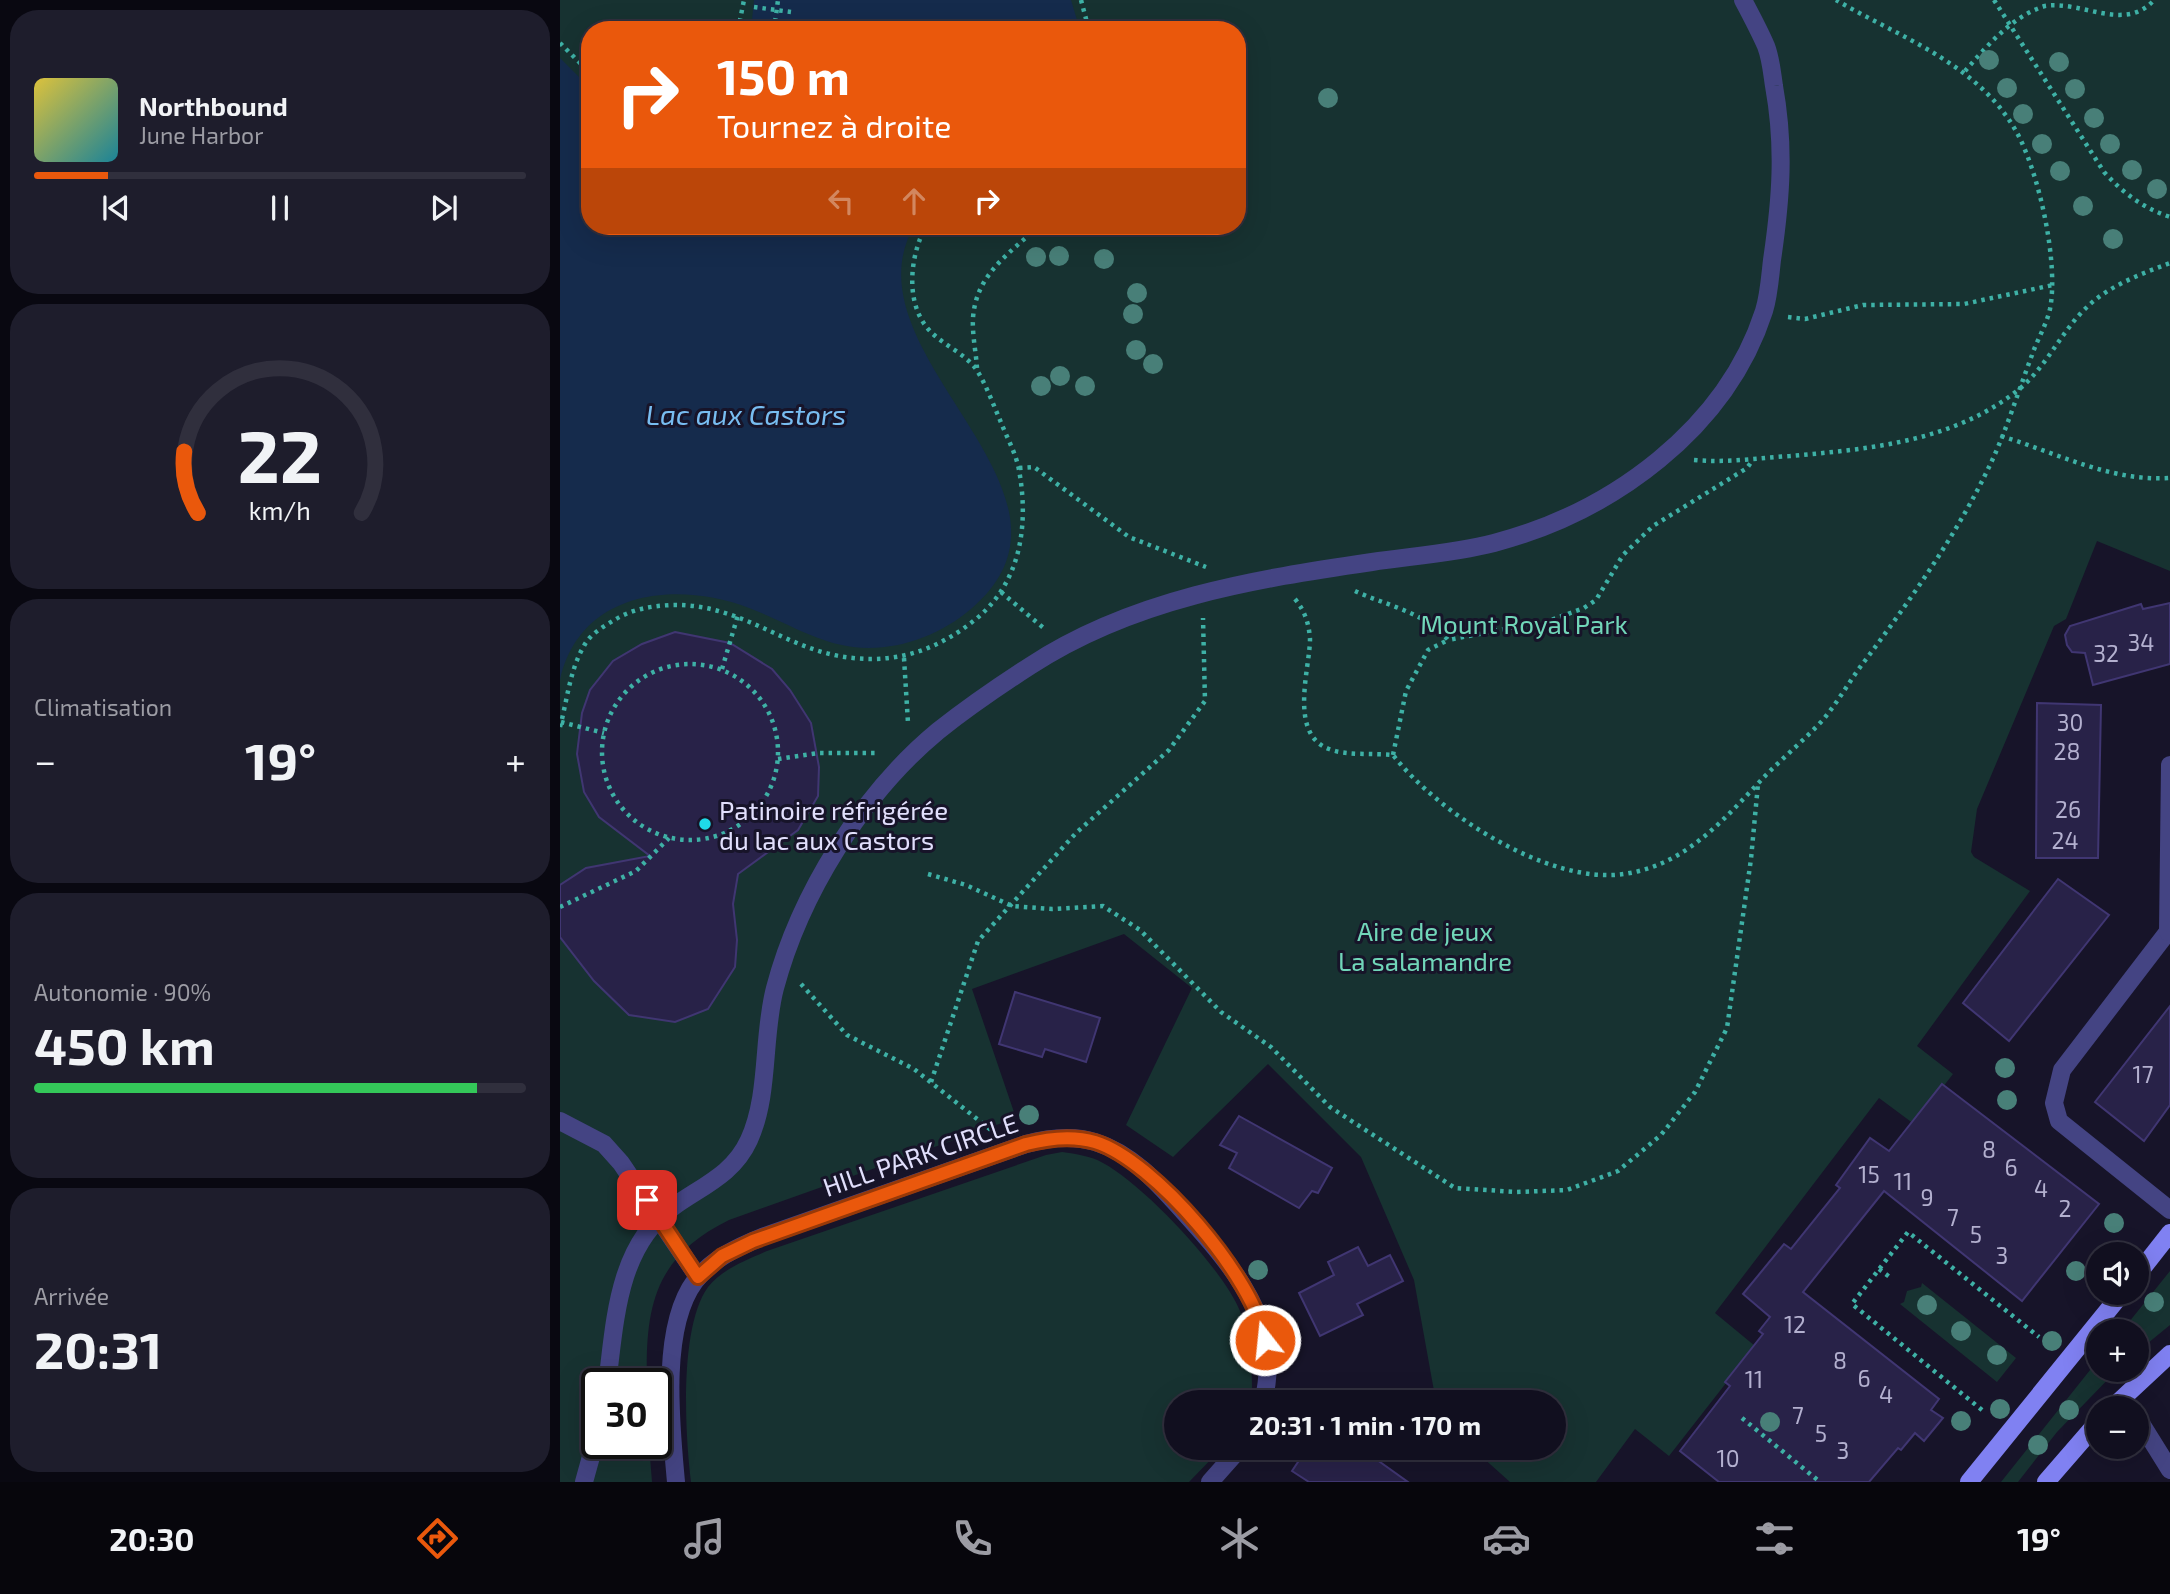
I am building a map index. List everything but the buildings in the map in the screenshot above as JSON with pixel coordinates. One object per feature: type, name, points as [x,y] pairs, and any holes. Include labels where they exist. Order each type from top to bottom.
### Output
[{"type":"main road","points":[[2149,1260],[2170,1233]]},
{"type":"main road","points":[[1969,1482],[2112,1305]]},
{"type":"main road","points":[[2130,1396],[2170,1354]]},
{"type":"main road","points":[[2046,1482],[2086,1436]]},
{"type":"street","points":[[609,1368],[617,1312],[629,1264],[660,1218],[706,1188],[729,1169],[752,1134],[764,1074],[766,1034],[782,967],[814,886],[910,745],[940,730],[1048,655],[1085,634],[1157,606],[1278,576],[1471,548],[1527,533],[1595,501],[1670,452],[1717,402],[1745,358],[1766,307],[1780,209],[1783,134],[1768,51],[1743,0]]},
{"type":"street","points":[[2170,765],[2169,931],[2062,1070],[2054,1103],[2059,1121],[2170,1210]]},
{"type":"street","points":[[560,1121],[604,1144],[660,1218],[698,1277]]},
{"type":"street","name":"HILL PARK CIRCLE","points":[[676,1482],[672,1430],[674,1347],[681,1308],[698,1277],[722,1256],[753,1241],[1002,1153],[1053,1138],[1081,1139],[1120,1153],[1155,1180],[1228,1261],[1252,1298],[1266,1350],[1264,1390]]},
{"type":"street","points":[[2149,1436],[2170,1469]]},
{"type":"street","points":[[584,1482],[590,1459]]},
{"type":"street","points":[[1210,1482],[1229,1460]]},
{"type":"path","points":[[740,21],[744,0]]},
{"type":"path","points":[[775,21],[778,0]]},
{"type":"path","points":[[1081,0],[1087,21]]},
{"type":"path","points":[[1278,576],[1306,617],[1310,639],[1302,689],[1304,705],[1318,741],[1329,749],[1393,755],[1409,776],[1483,831],[1539,860],[1595,874],[1622,875],[1647,869],[1684,852],[1716,829],[1822,720],[1914,596],[1988,470],[2046,323],[2053,285],[2049,245],[2031,167],[2017,134],[2000,107],[1965,71],[1836,0]]},
{"type":"path","points":[[1994,0],[2104,172],[2120,190],[2139,204],[2170,217]]},
{"type":"path","points":[[1965,71],[2010,26],[2043,6],[2063,2],[2116,15],[2133,14],[2154,0]]},
{"type":"path","points":[[754,7],[791,12]]},
{"type":"path","points":[[560,43],[581,64]]},
{"type":"path","points":[[922,235],[914,255],[912,276],[919,313],[928,330],[977,369]]},
{"type":"path","points":[[605,733],[561,724],[575,662],[586,642],[604,626],[626,613],[649,606],[685,605],[738,615],[801,645],[850,658],[904,658],[949,638],[976,619],[1001,592],[1012,574],[1020,549],[1019,468],[977,369],[973,318],[984,281],[995,264],[1029,235]]},
{"type":"path","points":[[1670,452],[1690,460],[1753,460],[1910,441],[1964,421],[2018,390],[2037,372],[2076,319],[2092,303],[2138,275],[2170,263]]},
{"type":"path","points":[[1766,307],[1791,318],[1805,319],[1863,306],[1964,304],[2053,285]]},
{"type":"path","points":[[2001,436],[2126,477],[2170,478]]},
{"type":"path","points":[[1393,755],[1406,691],[1428,650],[1448,640],[1551,620],[1584,608],[1596,600],[1623,555],[1653,526],[1746,468],[1753,460]]},
{"type":"path","points":[[1019,468],[1034,467],[1129,537],[1219,572],[1233,585]]},
{"type":"path","points":[[1327,568],[1334,580],[1426,621],[1439,629],[1448,640]]},
{"type":"path","points":[[1001,592],[1046,627],[1048,655]]},
{"type":"path","points":[[931,1082],[956,1000],[978,941],[1012,906],[1032,878],[1076,833],[1169,750],[1205,701],[1202,593]]},
{"type":"path","points":[[722,669],[738,615]]},
{"type":"path","points":[[778,759],[818,754],[877,754],[910,745],[904,658]]},
{"type":"path","points":[[694,664],[722,669],[746,683],[765,704],[776,729],[778,759],[771,789],[754,814],[737,826],[700,840],[669,838],[642,826],[620,806],[606,779],[602,748],[607,721],[621,697],[641,678],[667,666],[694,664]]},
{"type":"path","points":[[928,874],[966,885],[1012,906],[1052,909],[1102,906],[1140,930],[1221,1012],[1271,1047],[1330,1107],[1455,1188],[1517,1192],[1567,1190],[1618,1171],[1661,1135],[1695,1092],[1727,1028],[1751,859],[1758,784]]},
{"type":"path","points":[[560,907],[636,871],[669,838]]},
{"type":"path","points":[[782,967],[812,994],[847,1035],[914,1069],[990,1128],[1002,1153]]},
{"type":"path","points":[[1982,1410],[1852,1304],[1908,1232],[2039,1338]]},
{"type":"path","points":[[1879,1269],[1891,1278]]},
{"type":"path","points":[[1742,1418],[1820,1482]]},
{"type":"green space","name":"Mount Royal Park","points":[[560,0],[2170,0],[2170,571],[2097,541],[2066,619],[2054,626],[1977,809],[1971,852],[1974,857],[2030,891],[1917,1046],[1953,1074],[1914,1124],[1879,1098],[1715,1313],[1755,1346],[1669,1456],[1635,1429],[1596,1482],[1510,1482],[1485,1460],[1566,1460],[1566,1390],[1434,1390],[1414,1280],[1361,1157],[1268,1064],[1173,1157],[1126,1125],[1192,988],[1124,934],[972,989],[1016,1118],[729,1220],[684,1250],[659,1287],[652,1308],[647,1368],[581,1368],[581,1459],[650,1459],[652,1482],[560,1482]]},
{"type":"green space","points":[[1062,1152],[1098,1161],[1139,1189],[1200,1251],[1231,1293],[1240,1311],[1250,1350],[1252,1389],[1164,1390],[1164,1460],[1210,1460],[1189,1482],[691,1482],[686,1410],[688,1354],[699,1305],[708,1287],[720,1275],[767,1251],[1046,1155]]},
{"type":"green space","points":[[2170,1271],[2170,1325],[2149,1342],[2149,1319],[2131,1319],[2143,1305],[2149,1305],[2149,1297]]},
{"type":"green space","points":[[1922,1283],[2016,1358],[1997,1382],[1900,1304],[1904,1302],[1907,1291],[1921,1287]]},
{"type":"green space","points":[[2086,1375],[2086,1382],[2105,1382],[2092,1396],[2086,1396],[2086,1402],[2057,1432],[2018,1482],[2001,1482]]},
{"type":"water","points":[[754,0],[1071,0],[1077,21],[752,21]]},
{"type":"water","name":"Lac aux Castors","points":[[560,58],[581,79],[581,235],[912,235],[901,275],[912,324],[936,373],[994,470],[1010,518],[1005,564],[971,609],[945,627],[916,640],[885,647],[853,647],[826,641],[749,608],[720,599],[662,595],[634,600],[609,611],[588,627],[571,650],[560,680]]},
{"type":"place","name":"Patinoire réfrigérée du lac aux Castors","points":[[705,824]]},
{"type":"route","points":[[647,1200],[686,1263],[698,1277],[722,1256],[753,1241],[1026,1144],[1053,1138],[1081,1139],[1120,1153],[1155,1180],[1234,1268],[1252,1298],[1265,1340]]},
{"type":"park label","name":"Aire de jeux La salamandre","points":[[1425,945]]}]
